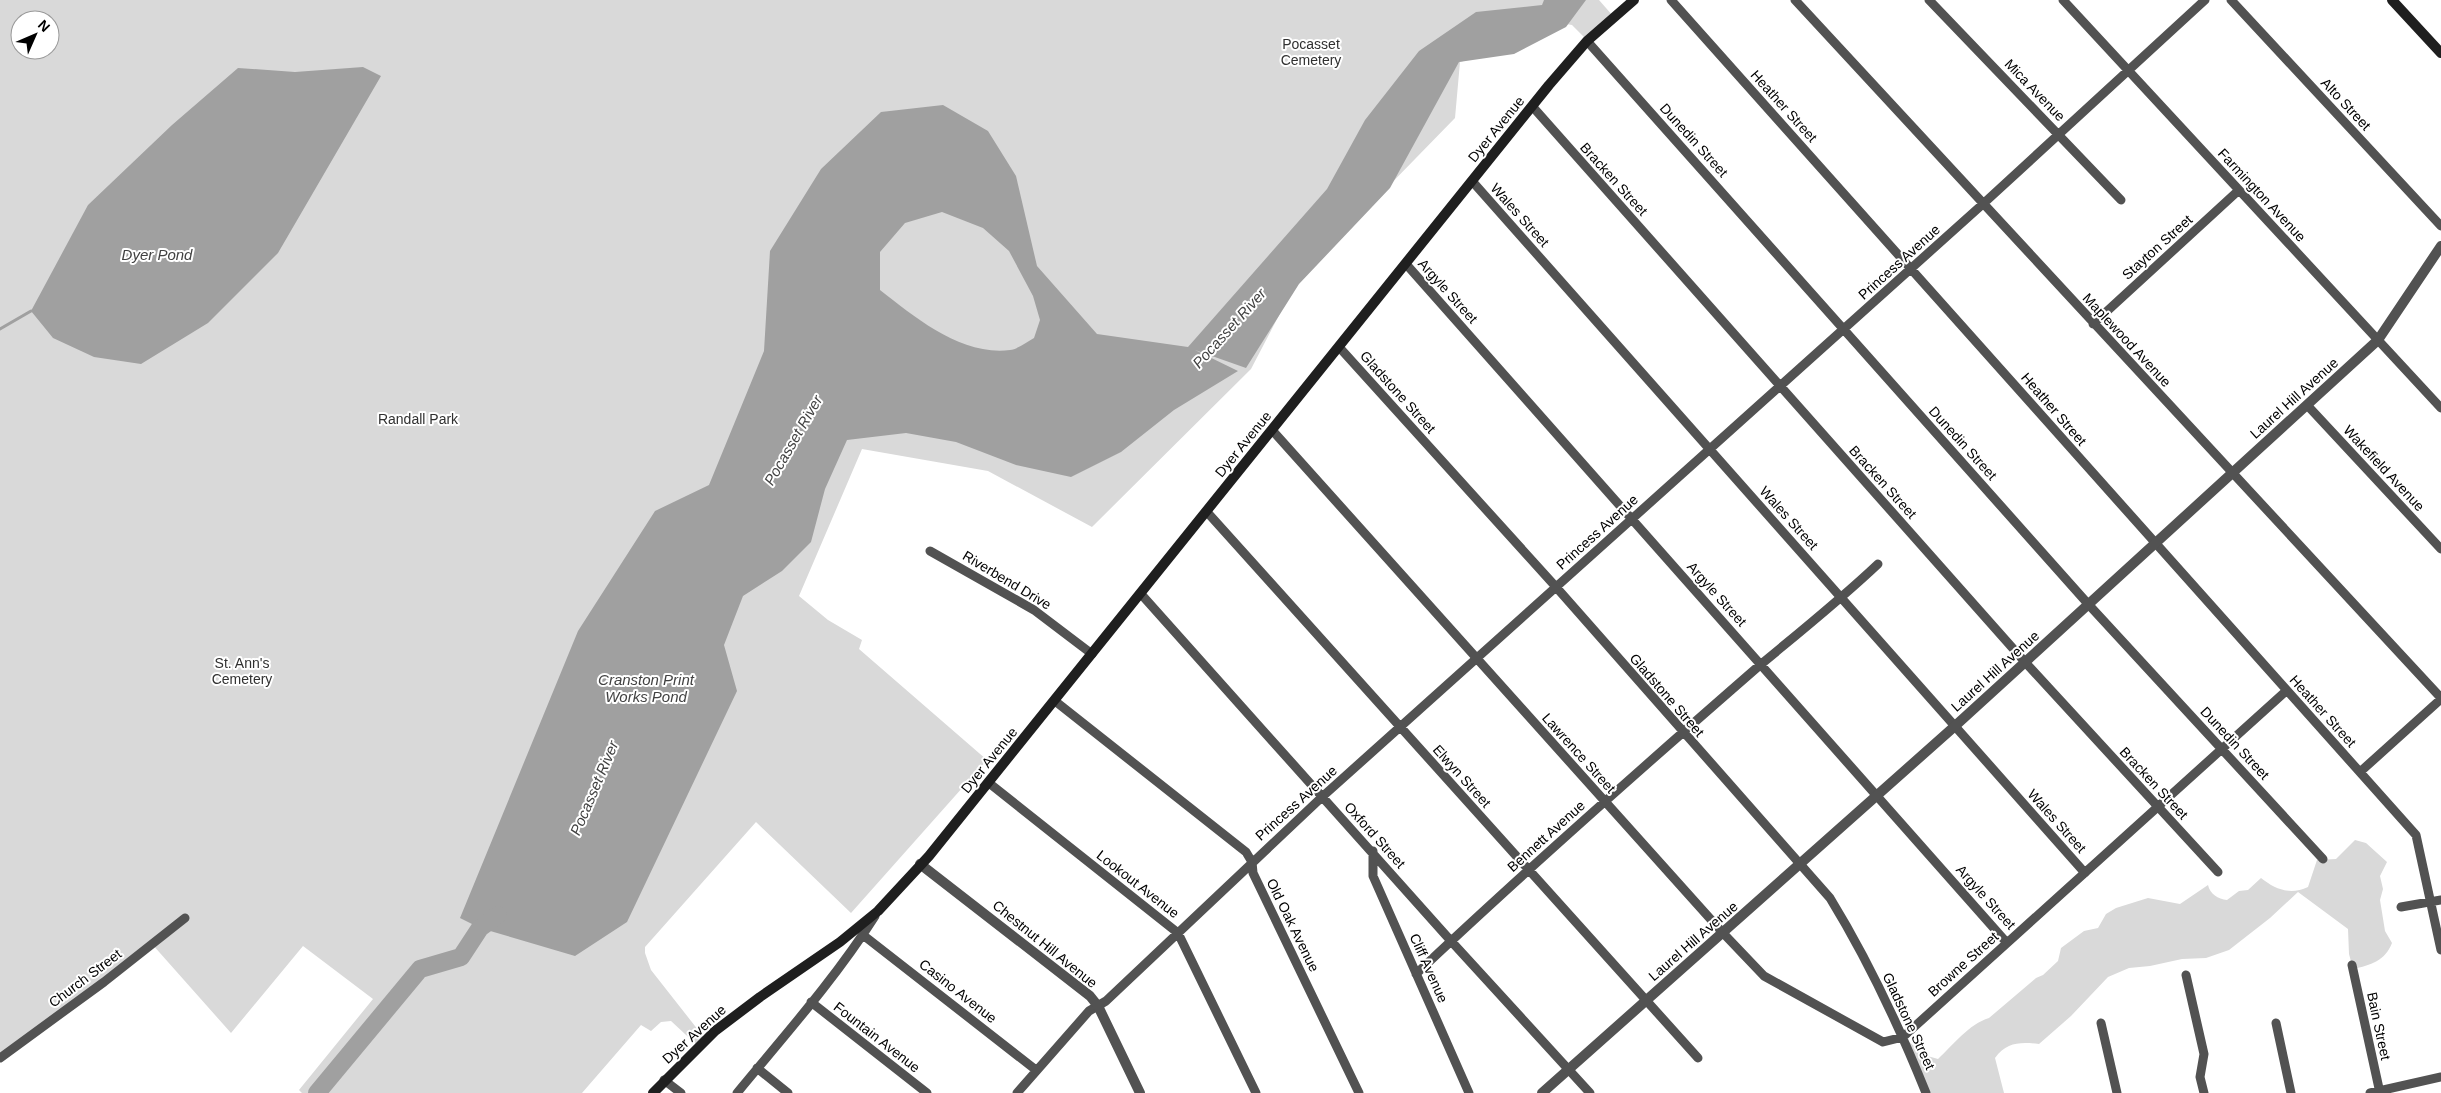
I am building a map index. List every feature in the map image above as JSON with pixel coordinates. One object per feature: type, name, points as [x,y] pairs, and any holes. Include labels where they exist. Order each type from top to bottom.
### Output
[{"type":"main road","name":"Dyer Avenue","points":[[653,1093],[715,1031],[760,997],[840,942],[878,911],[989,783],[1055,702],[1532,106],[1587,41],[1634,0]]},
{"type":"main road","points":[[2392,0],[2441,53]]},
{"type":"street","name":"Heather Street","points":[[1671,0],[2416,835],[2430,902]]},
{"type":"street","name":"Maplewood Avenue","points":[[1795,0],[2441,698]]},
{"type":"street","name":"Mica Avenue","points":[[1929,0],[2120,200]]},
{"type":"street","name":"Farmington Avenue","points":[[2063,0],[2441,408]]},
{"type":"street","name":"Princess Avenue","points":[[1017,1093],[1089,1011],[1106,1001],[1252,862],[1475,657],[1780,387],[2059,135],[2205,0]]},
{"type":"street","name":"Alto Street","points":[[2231,0],[2441,226]]},
{"type":"street","name":"Dunedin Street","points":[[1587,41],[2089,605],[2323,859]]},
{"type":"street","name":"Bracken Street","points":[[1532,106],[2025,662],[2218,872]]},
{"type":"street","name":"Wales Street","points":[[1472,181],[2085,873]]},
{"type":"street","name":"Stayton Street","points":[[2093,324],[2239,190]]},
{"type":"street","name":"Laurel Hill Avenue","points":[[1542,1093],[1955,726],[2378,340],[2441,246]]},
{"type":"street","name":"Argyle Street","points":[[1406,264],[2007,943]]},
{"type":"street","name":"Gladstone Street","points":[[1339,348],[1556,587],[1683,734],[1830,898],[1853,936],[1903,1036],[1926,1093]]},
{"type":"street","name":"Wakefield Avenue","points":[[2307,405],[2441,549]]},
{"type":"street","name":"Lawrence Street","points":[[1272,430],[1723,934],[1764,976],[1883,1042],[1903,1036]]},
{"type":"street","name":"Elwyn Street","points":[[1207,512],[1698,1058]]},
{"type":"street","name":"Riverbend Drive","points":[[930,551],[1034,610],[1092,654]]},
{"type":"street","name":"Bennett Avenue","points":[[1416,974],[1450,941],[1605,802],[1761,665],[1842,598],[1878,564]]},
{"type":"street","name":"Oxford Street","points":[[1140,594],[1450,941],[1590,1093]]},
{"type":"street","name":"Browne Street","points":[[1903,1036],[2286,691]]},
{"type":"street","points":[[2360,772],[2441,698]]},
{"type":"street","name":"Old Oak Avenue","points":[[1055,702],[1246,852],[1252,862],[1253,873],[1359,1093]]},
{"type":"street","name":"Lookout Avenue","points":[[989,783],[1178,933],[1256,1093]]},
{"type":"street","name":"Cliff Avenue","points":[[1372,852],[1373,876],[1469,1093]]},
{"type":"street","name":"Chestnut Hill Avenue","points":[[920,864],[1082,990],[1098,1006],[1140,1093]]},
{"type":"street","points":[[2401,907],[2441,900]]},
{"type":"street","points":[[2430,902],[2441,950]]},
{"type":"street","name":"Dyer Avenue","points":[[737,1093],[863,935],[878,911]]},
{"type":"street","name":"Church Street","points":[[0,1058],[104,982],[185,918]]},
{"type":"street","name":"Casino Avenue","points":[[863,935],[1036,1070]]},
{"type":"street","name":"Bain Street","points":[[2352,966],[2376,1092]]},
{"type":"street","points":[[2186,974],[2204,1054],[2200,1077],[2204,1093]]},
{"type":"street","name":"Fountain Avenue","points":[[811,1002],[927,1093]]},
{"type":"street","points":[[2101,1023],[2118,1093]]},
{"type":"street","points":[[2276,1023],[2291,1093]]},
{"type":"street","points":[[757,1068],[788,1093]]},
{"type":"street","points":[[2376,1092],[2441,1077]]},
{"type":"street","points":[[664,1080],[682,1093]]},
{"type":"green space","name":"Randall Park","points":[[0,0],[1599,0],[1613,16],[1587,40],[1572,25],[1566,24],[1499,51],[1460,62],[1455,118],[1298,279],[1251,369],[1092,527],[988,471],[862,449],[799,596],[828,620],[862,640],[859,649],[987,760],[851,913],[756,822],[645,947],[645,953],[651,970],[706,1040],[699,1047],[671,1021],[661,1022],[651,1031],[641,1025],[582,1093],[302,1093],[299,1090],[373,999],[303,946],[231,1033],[152,944],[0,1057]]},
{"type":"green space","points":[[2355,840],[2366,843],[2387,862],[2380,876],[2383,889],[2380,900],[2385,931],[2392,943],[2385,954],[2377,961],[2353,969],[2349,954],[2348,929],[2298,892],[2270,918],[2229,950],[2206,958],[2182,959],[2150,966],[2129,968],[2108,977],[2071,1016],[2039,1044],[2014,1044],[2004,1049],[1995,1058],[2004,1093],[1927,1093],[1906,1039],[1924,1055],[1938,1059],[1968,1030],[1989,1018],[2036,978],[2043,975],[2058,961],[2061,948],[2084,931],[2098,928],[2106,914],[2116,908],[2148,898],[2180,904],[2208,885],[2215,896],[2227,900],[2239,891],[2248,890],[2261,878],[2272,886],[2296,891],[2308,887],[2317,860],[2336,859]]},
{"type":"water","name":"Cranston Print Works Pond","points":[[1544,0],[1586,0],[1566,27],[1514,54],[1459,62],[1390,188],[1299,284],[1246,368],[1195,350],[1238,371],[1174,410],[1121,452],[1071,477],[1016,465],[956,442],[906,433],[847,440],[825,489],[811,542],[782,571],[743,596],[724,645],[737,691],[627,922],[575,956],[480,928],[460,918],[578,631],[655,511],[709,485],[764,351],[770,251],[821,169],[881,112],[943,105],[988,131],[1016,176],[1037,266],[1097,334],[1188,347],[1327,189],[1365,120],[1419,51],[1476,12],[1542,5]],"holes":[[[942,212],[983,228],[1009,251],[1033,296],[1040,320],[1034,338],[1010,350],[974,347],[957,341],[924,323],[880,290],[880,252],[905,223]]]},
{"type":"water","name":"Dyer Pond","points":[[363,67],[381,76],[278,253],[208,323],[141,364],[94,357],[53,338],[31,311],[88,205],[172,125],[238,68],[295,72]]},
{"type":"waterway","points":[[0,329],[31,311]]},
{"type":"waterway","name":"Pocasset River","points":[[317,1093],[420,969],[461,957],[480,928],[498,915]]},
{"type":"park label","name":"Pocasset Cemetery","points":[[1311,52]]},
{"type":"park label","name":"St. Ann's Cemetery","points":[[242,672]]}]
